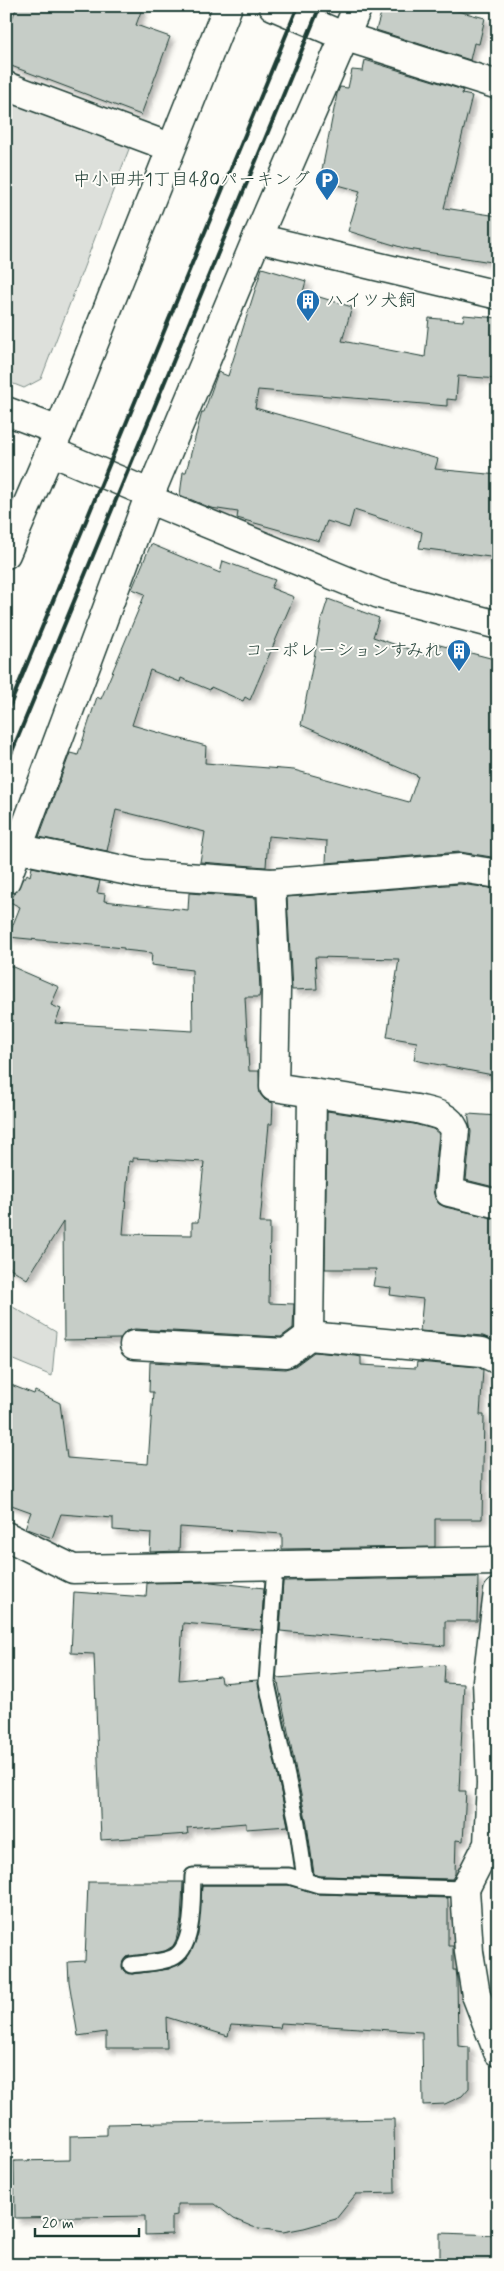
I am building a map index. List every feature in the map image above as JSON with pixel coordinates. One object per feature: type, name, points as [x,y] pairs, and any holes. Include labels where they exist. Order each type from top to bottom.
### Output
[{"type":"street","points":[[6,554],[55,441],[170,147],[228,6]]},
{"type":"street","points":[[273,6],[343,36],[498,85]]},
{"type":"street","points":[[6,880],[13,847],[149,497],[257,238],[343,36],[358,6]]},
{"type":"street","points":[[6,86],[170,147]]},
{"type":"street","points":[[257,238],[498,295]]},
{"type":"street","points":[[6,411],[149,497],[379,594],[498,625]]},
{"type":"street","points":[[13,847],[143,874],[271,883],[461,868],[498,874]]},
{"type":"street","points":[[271,883],[276,990],[274,1088],[417,1109],[439,1115],[451,1122],[455,1130],[449,1192],[498,1204]]},
{"type":"street","points":[[309,1336],[312,1093]]},
{"type":"street","points":[[134,1344],[286,1353],[309,1336],[482,1352],[498,1360]]},
{"type":"street","points":[[6,1536],[73,1569],[498,1560]]},
{"type":"street","points":[[498,1592],[487,1682],[493,1844],[465,1889],[469,1952],[476,1995],[498,2052]]},
{"type":"lane","points":[[274,1564],[267,1683],[297,1823],[305,1880]]},
{"type":"lane","points":[[131,1964],[173,1958],[183,1951],[188,1939],[193,1876],[289,1876],[319,1885],[465,1889]]},
{"type":"shaded area","points":[[6,96],[126,140],[129,149],[41,379],[24,388],[6,381]]},
{"type":"shaded area","points":[[6,1303],[56,1332],[52,1376],[6,1357]]},
{"type":"building","points":[[17,6],[143,6],[136,25],[170,37],[141,115],[6,64],[6,35]]},
{"type":"building","points":[[383,6],[438,6],[485,18],[479,44],[474,43],[470,60],[376,30]]},
{"type":"building","points":[[365,60],[463,90],[462,94],[472,96],[444,208],[498,216],[498,263],[407,249],[348,231],[360,191],[320,180],[337,94],[340,87],[348,88],[352,70],[363,71]]},
{"type":"building","points":[[262,268],[306,281],[303,292],[352,307],[342,341],[425,357],[429,318],[463,321],[464,315],[498,318],[498,379],[458,376],[456,400],[447,399],[447,406],[258,390],[255,408],[438,459],[435,469],[498,475],[498,558],[419,548],[422,532],[354,510],[349,528],[327,521],[319,541],[237,518],[238,512],[211,508],[180,495],[183,472],[186,472],[202,412],[204,412],[218,372],[228,376]]},
{"type":"building","points":[[151,544],[220,573],[223,561],[275,580],[271,588],[294,597],[250,700],[245,697],[243,701],[211,687],[210,690],[181,678],[180,682],[150,670],[132,725],[206,746],[205,763],[294,770],[409,802],[418,776],[301,725],[321,621],[328,599],[379,618],[373,637],[429,656],[432,643],[498,660],[498,858],[460,852],[326,863],[327,841],[268,836],[266,867],[200,862],[205,832],[116,810],[107,851],[39,837],[70,753],[78,755],[97,697],[101,699],[145,594],[132,589]]},
{"type":"building","points":[[32,867],[100,881],[97,893],[105,894],[104,901],[188,910],[189,893],[256,898],[260,992],[259,997],[245,997],[249,1071],[259,1071],[260,1094],[265,1100],[273,1103],[272,1124],[269,1124],[260,1223],[270,1223],[269,1303],[294,1304],[293,1328],[281,1337],[135,1329],[126,1331],[120,1339],[64,1340],[63,1222],[27,1279],[6,1265],[6,964],[59,987],[51,1005],[61,1009],[55,1023],[193,1031],[192,970],[151,965],[152,953],[124,950],[124,948],[8,937],[20,907],[10,902],[23,878],[27,874],[30,876]],"holes":[[[133,1158],[204,1162],[198,1222],[192,1222],[192,1235],[123,1234],[129,1161],[133,1162]]]},
{"type":"building","points":[[460,884],[498,889],[498,1076],[414,1060],[417,1042],[387,1037],[399,959],[315,957],[317,989],[292,990],[287,897]]},
{"type":"building","points":[[327,1111],[414,1124],[433,1129],[439,1134],[433,1190],[439,1204],[498,1219],[498,1321],[492,1340],[483,1336],[420,1331],[423,1299],[390,1295],[391,1288],[373,1286],[376,1269],[325,1269]]},
{"type":"building","points":[[468,1114],[498,1116],[498,1188],[466,1180],[471,1132]]},
{"type":"building","points":[[314,1352],[361,1357],[361,1365],[416,1368],[417,1362],[478,1367],[483,1370],[480,1415],[484,1415],[482,1519],[435,1519],[435,1547],[282,1549],[282,1534],[180,1527],[179,1551],[150,1552],[151,1533],[113,1530],[113,1518],[61,1514],[52,1538],[25,1528],[31,1512],[6,1503],[6,1383],[34,1394],[35,1391],[60,1403],[67,1458],[148,1464],[153,1392],[149,1392],[150,1362],[285,1369],[295,1366]]},
{"type":"building","points":[[478,1577],[477,1621],[445,1621],[445,1646],[280,1631],[283,1581]]},
{"type":"building","points":[[211,1582],[264,1588],[261,1630],[183,1623],[179,1680],[220,1676],[221,1683],[258,1680],[288,1826],[246,1829],[246,1823],[187,1828],[188,1834],[101,1840],[94,1654],[71,1653],[74,1592],[146,1597],[147,1583]]},
{"type":"building","points":[[445,1665],[444,1683],[464,1684],[459,1791],[466,1791],[463,1841],[456,1840],[455,1874],[452,1879],[320,1876],[314,1874],[307,1824],[277,1678]]},
{"type":"building","points":[[88,1882],[183,1882],[181,1920],[173,1946],[165,1951],[126,1957],[122,1967],[124,1971],[132,1974],[170,1969],[187,1958],[198,1935],[202,1885],[288,1885],[319,1894],[448,1898],[448,1946],[453,1946],[453,1970],[456,1970],[457,1978],[458,2046],[469,2047],[469,2088],[462,2096],[445,2104],[423,2105],[422,2032],[281,2023],[280,2028],[231,2025],[228,2036],[166,2017],[167,2048],[106,2048],[106,2032],[78,2036],[69,1982],[68,1962],[85,1961]]},
{"type":"building","points":[[394,2119],[395,2193],[356,2194],[336,2219],[304,2228],[283,2232],[253,2227],[234,2219],[215,2204],[177,2204],[177,2215],[172,2216],[172,2234],[145,2235],[145,2216],[15,2218],[14,2161],[70,2160],[70,2136],[107,2135],[107,2124]]},
{"type":"building","points":[[440,2233],[498,2235],[498,2265],[440,2265]]},
{"type":"railway","points":[[6,715],[298,6]]},
{"type":"railway","points":[[6,766],[320,6]]},
{"type":"place","name":"中小田井1丁目480パーキング","points":[[327,201]]},
{"type":"place","name":"ハイツ犬飼","points":[[308,322]]},
{"type":"place","name":"コーポレーションすみれ","points":[[459,672]]}]
